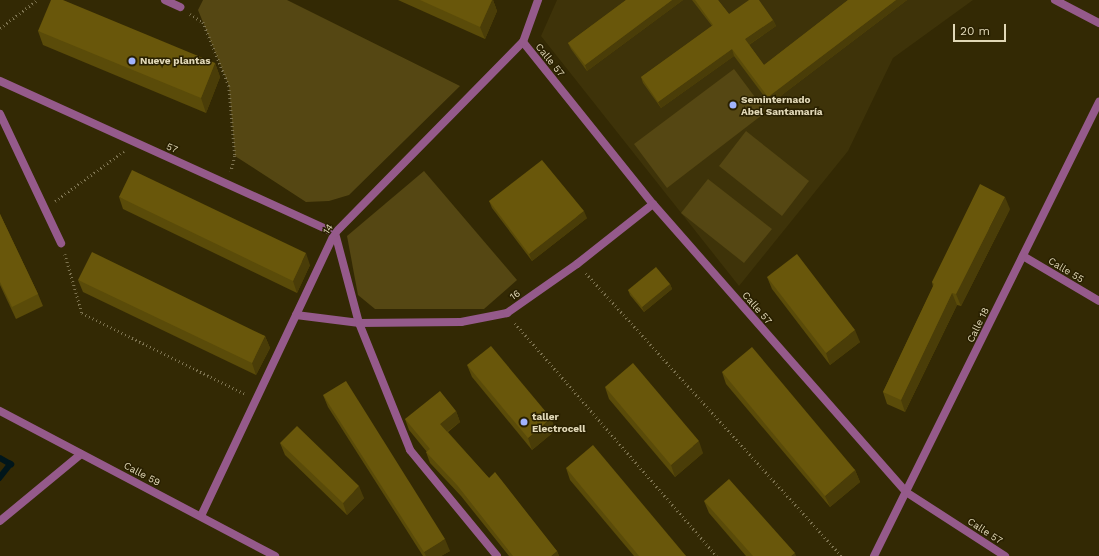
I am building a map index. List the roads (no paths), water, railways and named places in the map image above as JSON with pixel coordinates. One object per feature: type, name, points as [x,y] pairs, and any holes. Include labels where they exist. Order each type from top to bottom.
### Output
[{"type":"street","points":[[165,0],[180,7]]},
{"type":"street","name":"14","points":[[200,516],[335,233],[523,42],[537,0]]},
{"type":"street","points":[[1055,0],[1099,23]]},
{"type":"street","name":"Calle 57","points":[[523,42],[653,204],[906,492],[1005,556]]},
{"type":"street","name":"57","points":[[0,81],[335,233]]},
{"type":"street","name":"Calle 18","points":[[874,556],[1099,102]]},
{"type":"street","points":[[0,114],[61,243]]},
{"type":"street","name":"16","points":[[296,315],[359,323],[461,322],[507,313],[577,264],[653,204]]},
{"type":"street","points":[[335,233],[359,323],[410,450],[497,556]]},
{"type":"street","name":"Calle 55","points":[[1023,256],[1099,301]]},
{"type":"street","name":"Calle 59","points":[[0,411],[274,556]]},
{"type":"street","points":[[0,521],[81,454]]},
{"type":"waterway","points":[[0,458],[11,464],[0,478]]},
{"type":"place","name":"Nueve plantas","points":[[132,61]]},
{"type":"place","name":"Seminternado Abel Santamaría","points":[[733,105]]},
{"type":"place","name":"taller Electrocell","points":[[524,422]]}]
